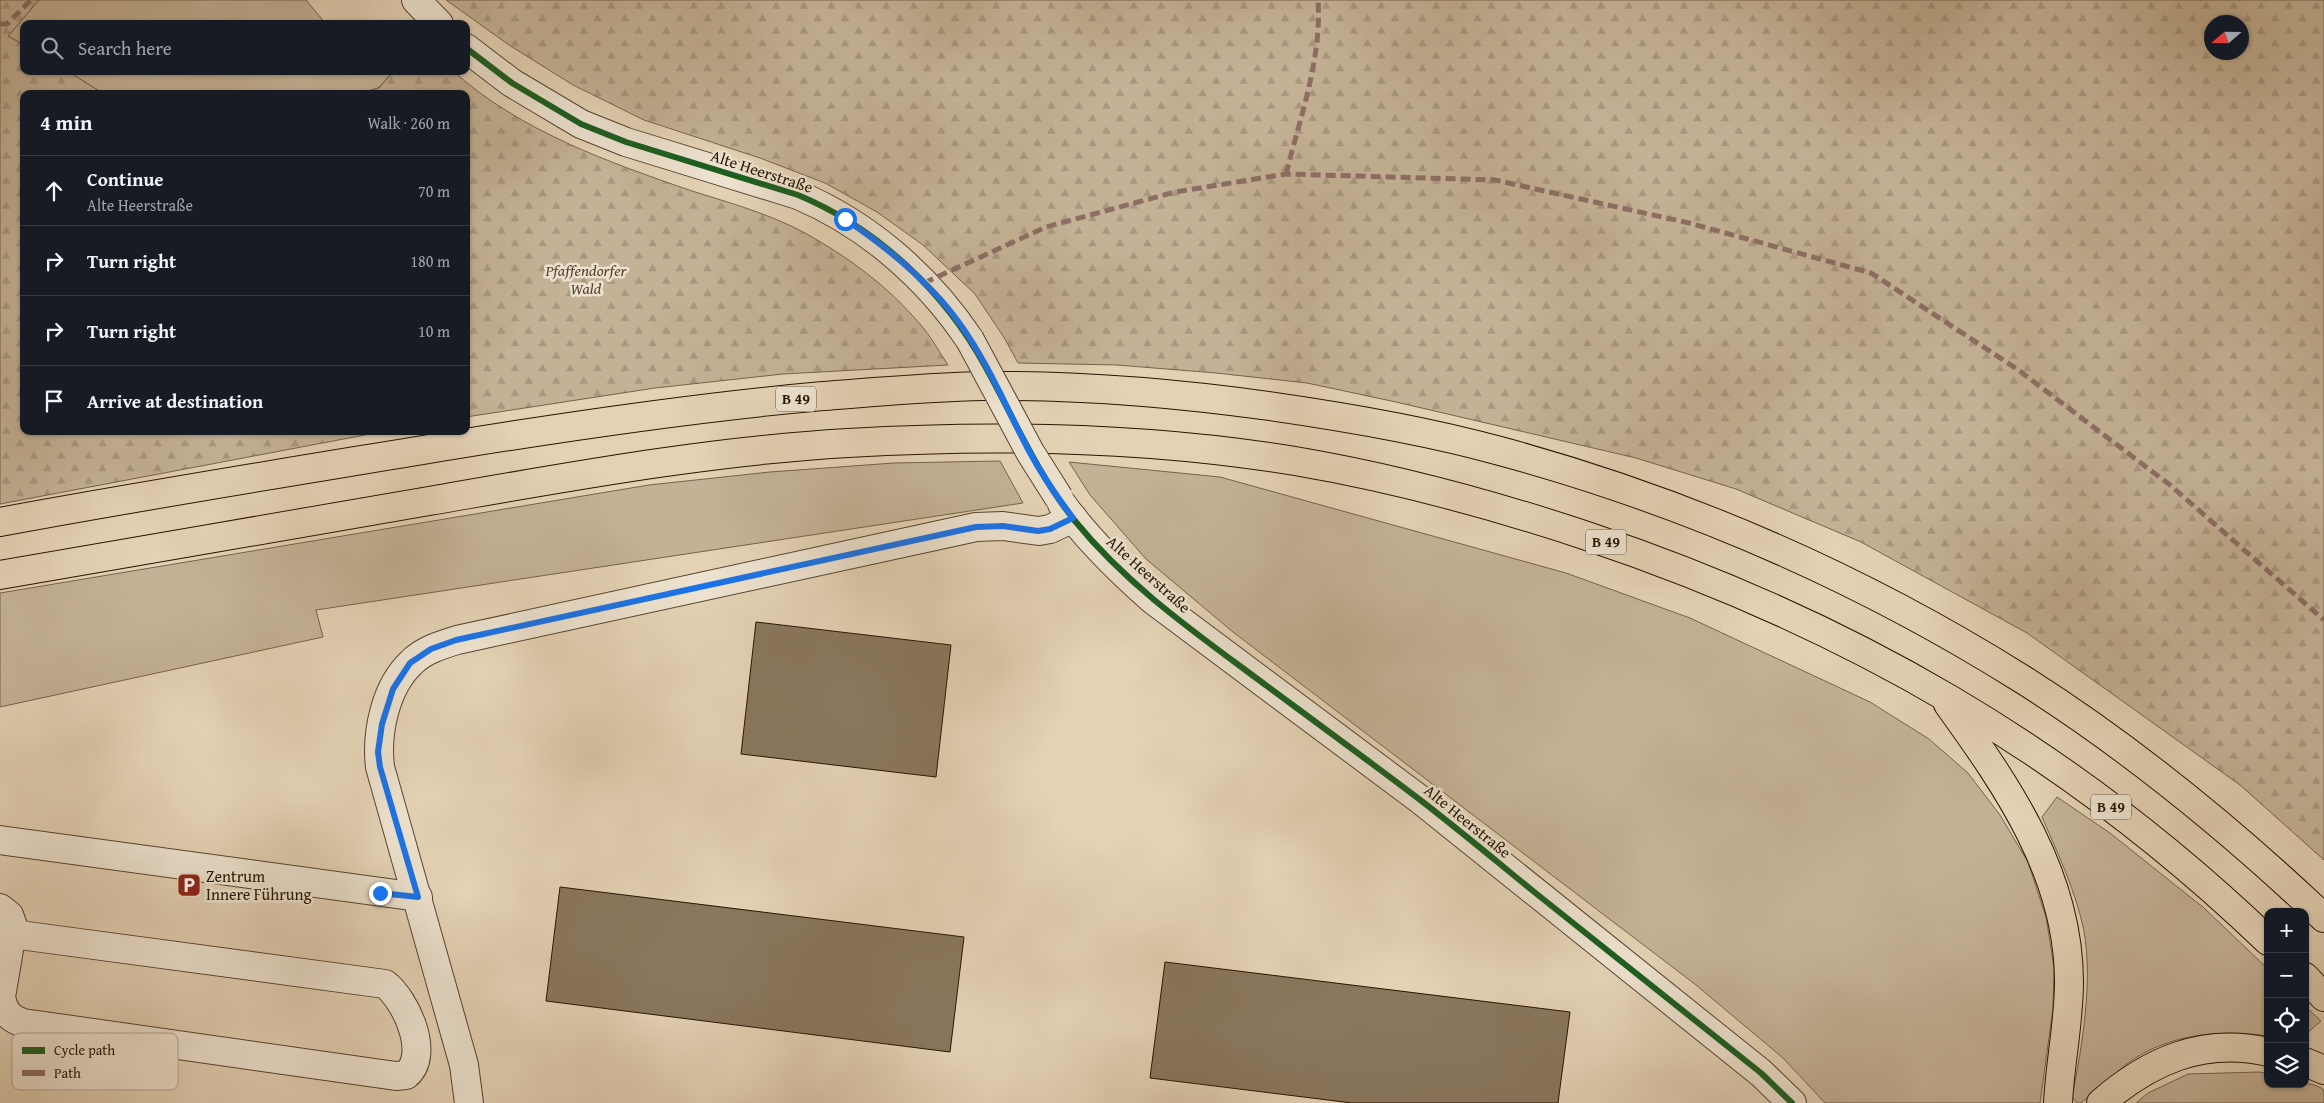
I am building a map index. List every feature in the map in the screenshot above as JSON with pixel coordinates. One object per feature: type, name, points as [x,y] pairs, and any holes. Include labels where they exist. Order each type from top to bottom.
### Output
[{"type":"highway","name":"B 49","points":[[0,522],[152,494],[581,424],[721,405],[874,392],[981,386],[1083,388],[1216,399],[1355,418],[1501,451],[1602,482],[1758,541],[1898,608],[2028,683],[2145,765],[2262,860],[2324,918]]},
{"type":"highway","name":"B 49","points":[[0,574],[602,471],[845,443],[942,439],[1068,438],[1190,448],[1292,460],[1380,477],[1492,506],[1638,553],[1732,590],[1830,634],[1940,693],[2072,777],[2139,827],[2195,874],[2264,937]]},
{"type":"highway","points":[[1940,693],[1998,775],[2020,811],[2049,874],[2066,945],[2069,982],[2058,1103]]},
{"type":"highway","points":[[2309,982],[2324,997]]},
{"type":"highway","points":[[2101,1103],[2135,1076],[2167,1059],[2194,1051],[2223,1048],[2264,1052]]},
{"type":"highway","points":[[2309,1064],[2324,1070]]},
{"type":"street","points":[[416,0],[435,20]]},
{"type":"street","name":"Alte Heerstraße","points":[[470,51],[512,83],[581,124],[634,145],[798,195],[829,209],[873,238],[905,265],[944,304],[970,340],[1030,452],[1066,508],[1124,574],[1153,600],[1422,801],[1761,1073],[1792,1103]]},
{"type":"street","points":[[469,1103],[464,1065],[418,897],[383,780],[378,752],[382,724],[393,689],[410,663],[426,652],[456,640],[976,527],[1003,526],[1038,531],[1050,529],[1066,508]]},
{"type":"street","points":[[0,840],[418,897]]},
{"type":"street","points":[[0,908],[12,920],[12,934],[2,997],[7,1014],[23,1024],[88,1033]]},
{"type":"street","points":[[12,934],[385,984],[399,997],[418,1046],[415,1065],[406,1075],[396,1076],[178,1046]]},
{"type":"green space","points":[[0,0],[39,0],[8,36],[20,43],[20,75],[73,75],[98,90],[20,90],[20,435],[365,435],[0,504]]},
{"type":"green space","points":[[39,0],[306,0],[323,20],[22,20]]},
{"type":"green space","points":[[446,0],[2324,0],[2324,860],[2240,785],[2027,633],[1861,542],[1736,489],[1636,458],[1307,383],[1117,365],[1018,363],[1005,339],[975,294],[923,245],[877,212],[825,183],[760,158],[644,120],[573,85],[509,45]]},
{"type":"green space","points":[[20,22],[20,43],[8,36]]},
{"type":"green space","points":[[73,75],[390,75],[378,88],[371,90],[98,90]]},
{"type":"green space","name":"Pfaffendorfer Wald","points":[[390,75],[458,75],[507,111],[566,143],[629,168],[792,226],[852,262],[895,297],[924,329],[948,365],[783,374],[655,388],[470,416],[470,90],[372,90],[379,88]]},
{"type":"green space","points":[[1000,461],[1023,503],[316,610],[323,637],[0,707],[0,593],[649,485],[770,472],[894,463]]},
{"type":"green space","points":[[1069,462],[1220,477],[1566,573],[1690,618],[1870,702],[1929,739],[1968,773],[2000,815],[2028,862],[2046,917],[2054,967],[2053,1009],[2040,1103],[1825,1103],[1783,1058],[1696,985],[1233,632],[1146,559],[1090,495]]},
{"type":"green space","points":[[2057,797],[2110,833],[2204,908],[2264,965],[2264,1036],[2232,1033],[2213,1034],[2177,1040],[2160,1046],[2128,1063],[2081,1103],[2077,1103],[2072,1097],[2087,993],[2084,931],[2081,916],[2066,873],[2042,817]]},
{"type":"green space","points":[[2309,1010],[2321,1021],[2309,1032]]},
{"type":"green space","points":[[2260,1072],[2264,1073],[2264,1088],[2309,1088],[2309,1084],[2312,1084],[2324,1090],[2324,1103],[2136,1103],[2148,1093],[2188,1074]]},
{"type":"building","points":[[756,622],[951,645],[936,777],[741,754]]},
{"type":"building","points":[[560,887],[964,937],[950,1052],[546,1001]]},
{"type":"building","points":[[1165,962],[1570,1012],[1558,1103],[1352,1103],[1150,1078]]},
{"type":"marked path","points":[[0,24],[7,24],[31,0]]},
{"type":"marked path","points":[[1286,174],[1309,88],[1317,44],[1318,0]]},
{"type":"marked path","points":[[924,283],[1046,227],[1175,192],[1286,174],[1495,180],[1689,223],[1871,273],[2017,369],[2170,485],[2324,620]]},
{"type":"cycle path","points":[[470,51],[512,83],[581,124],[626,142],[798,195],[855,225],[881,244],[906,265],[950,312],[985,366],[1037,465],[1061,503],[1113,563],[1133,582],[1199,635],[1419,799],[1761,1073],[1792,1103]]},
{"type":"place","name":"Zentrum Innere Führung","points":[[189,885]]},
{"type":"route","points":[[380,893],[418,897],[383,780],[378,752],[382,724],[393,689],[410,663],[431,649],[456,640],[976,527],[1003,526],[1038,531],[1050,529],[1073,518],[1058,498],[1030,452],[970,340],[944,304],[898,259],[873,238],[845,219]]}]
